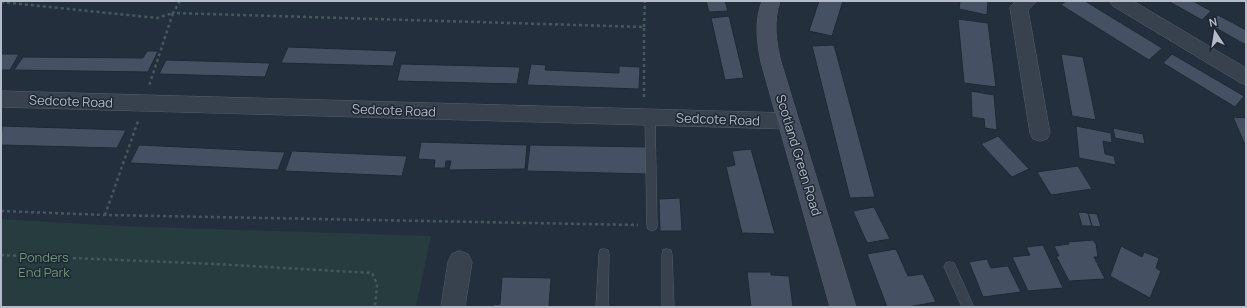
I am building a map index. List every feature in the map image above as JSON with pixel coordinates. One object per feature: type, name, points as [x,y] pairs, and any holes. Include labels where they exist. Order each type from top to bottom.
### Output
[{"type":"street","name":"Scotland Green Road","points":[[772,1],[769,6],[766,28],[768,48],[788,121],[829,254],[843,307]]},
{"type":"street","points":[[1028,1],[1019,8],[1040,133]]},
{"type":"street","points":[[1119,1],[1246,76]]},
{"type":"street","name":"Sedcote Road","points":[[1,99],[788,121]]},
{"type":"street","points":[[453,307],[460,262]]},
{"type":"lane","points":[[647,117],[652,226]]},
{"type":"lane","points":[[602,307],[604,254]]},
{"type":"lane","points":[[667,254],[668,307]]},
{"type":"lane","points":[[950,267],[968,307]]},
{"type":"path","points":[[106,215],[173,13],[180,1]]},
{"type":"path","points":[[645,1],[644,27],[647,117]]},
{"type":"path","points":[[1,2],[157,18],[173,13],[644,27]]},
{"type":"path","points":[[1,211],[106,215],[652,226]]},
{"type":"path","points":[[1,255],[207,263],[372,273],[377,284],[374,307]]},
{"type":"green space","name":"Ponders End Park","points":[[1,219],[119,226],[431,236],[416,307],[1,307]]},
{"type":"building","points":[[706,1],[725,1],[728,11],[709,12]]},
{"type":"building","points":[[819,1],[843,1],[832,36],[809,31]]},
{"type":"building","points":[[960,1],[988,1],[987,15],[959,9]]},
{"type":"building","points":[[1066,1],[1085,1],[1162,48],[1149,60],[1061,5]]},
{"type":"building","points":[[1168,1],[1193,1],[1211,11],[1202,20]]},
{"type":"building","points":[[1218,15],[1246,30],[1246,45],[1209,24]]},
{"type":"building","points":[[729,16],[744,78],[725,80],[711,18]]},
{"type":"building","points":[[958,19],[988,23],[996,87],[964,83]]},
{"type":"building","points":[[834,45],[875,197],[850,198],[812,46]]},
{"type":"building","points":[[288,47],[397,51],[393,66],[281,63]]},
{"type":"building","points":[[147,51],[158,51],[148,72],[14,70],[23,57],[143,58]]},
{"type":"building","points":[[1,54],[19,54],[10,70],[1,70]]},
{"type":"building","points":[[1061,54],[1083,57],[1096,120],[1072,116]]},
{"type":"building","points":[[1172,54],[1244,96],[1235,107],[1163,63]]},
{"type":"building","points":[[166,60],[270,63],[265,77],[159,74]]},
{"type":"building","points":[[401,64],[520,67],[517,84],[397,81]]},
{"type":"building","points":[[531,64],[546,65],[545,70],[619,73],[619,66],[640,67],[639,89],[527,85]]},
{"type":"building","points":[[971,91],[994,95],[997,130],[985,128],[984,119],[972,117]]},
{"type":"building","points":[[1233,117],[1246,118],[1246,147]]},
{"type":"building","points":[[2,126],[126,130],[117,148],[1,145]]},
{"type":"building","points":[[1076,126],[1111,133],[1112,143],[1103,141],[1105,154],[1114,156],[1116,165],[1079,158]]},
{"type":"building","points":[[1113,128],[1143,134],[1145,144],[1115,138]]},
{"type":"building","points":[[998,136],[1029,169],[1012,177],[981,144]]},
{"type":"building","points":[[421,142],[527,145],[525,169],[449,170],[451,161],[446,161],[445,168],[434,168],[435,160],[418,159]]},
{"type":"building","points":[[139,145],[285,152],[278,170],[130,163]]},
{"type":"building","points":[[530,145],[647,147],[648,174],[527,171]]},
{"type":"building","points":[[751,149],[775,234],[742,233],[726,167],[735,165],[732,151]]},
{"type":"building","points":[[292,151],[407,156],[402,176],[285,171]]},
{"type":"building","points":[[1078,166],[1092,189],[1051,195],[1037,172]]},
{"type":"building","points":[[680,198],[682,231],[660,231],[659,199]]},
{"type":"building","points":[[874,207],[890,239],[867,243],[853,211]]},
{"type":"building","points":[[1078,212],[1088,213],[1092,226],[1082,226]]},
{"type":"building","points":[[1088,213],[1097,214],[1101,227],[1092,226]]},
{"type":"building","points":[[1093,240],[1096,244],[1098,257],[1094,257],[1105,279],[1069,281],[1056,256],[1059,256],[1054,246],[1069,244],[1068,242]]},
{"type":"building","points":[[1043,245],[1063,288],[1028,291],[1012,257],[1030,255],[1026,247]]},
{"type":"building","points":[[1121,246],[1142,257],[1144,252],[1159,258],[1156,268],[1161,271],[1150,298],[1110,276]]},
{"type":"building","points":[[896,249],[908,276],[923,274],[936,302],[908,307],[887,307],[867,254]]},
{"type":"building","points":[[987,259],[991,268],[1008,266],[1021,292],[983,297],[969,262]]},
{"type":"building","points":[[747,272],[771,272],[771,275],[789,276],[793,307],[751,307]]},
{"type":"building","points":[[502,277],[551,278],[549,306],[555,307],[493,307],[493,305],[500,304]]}]
